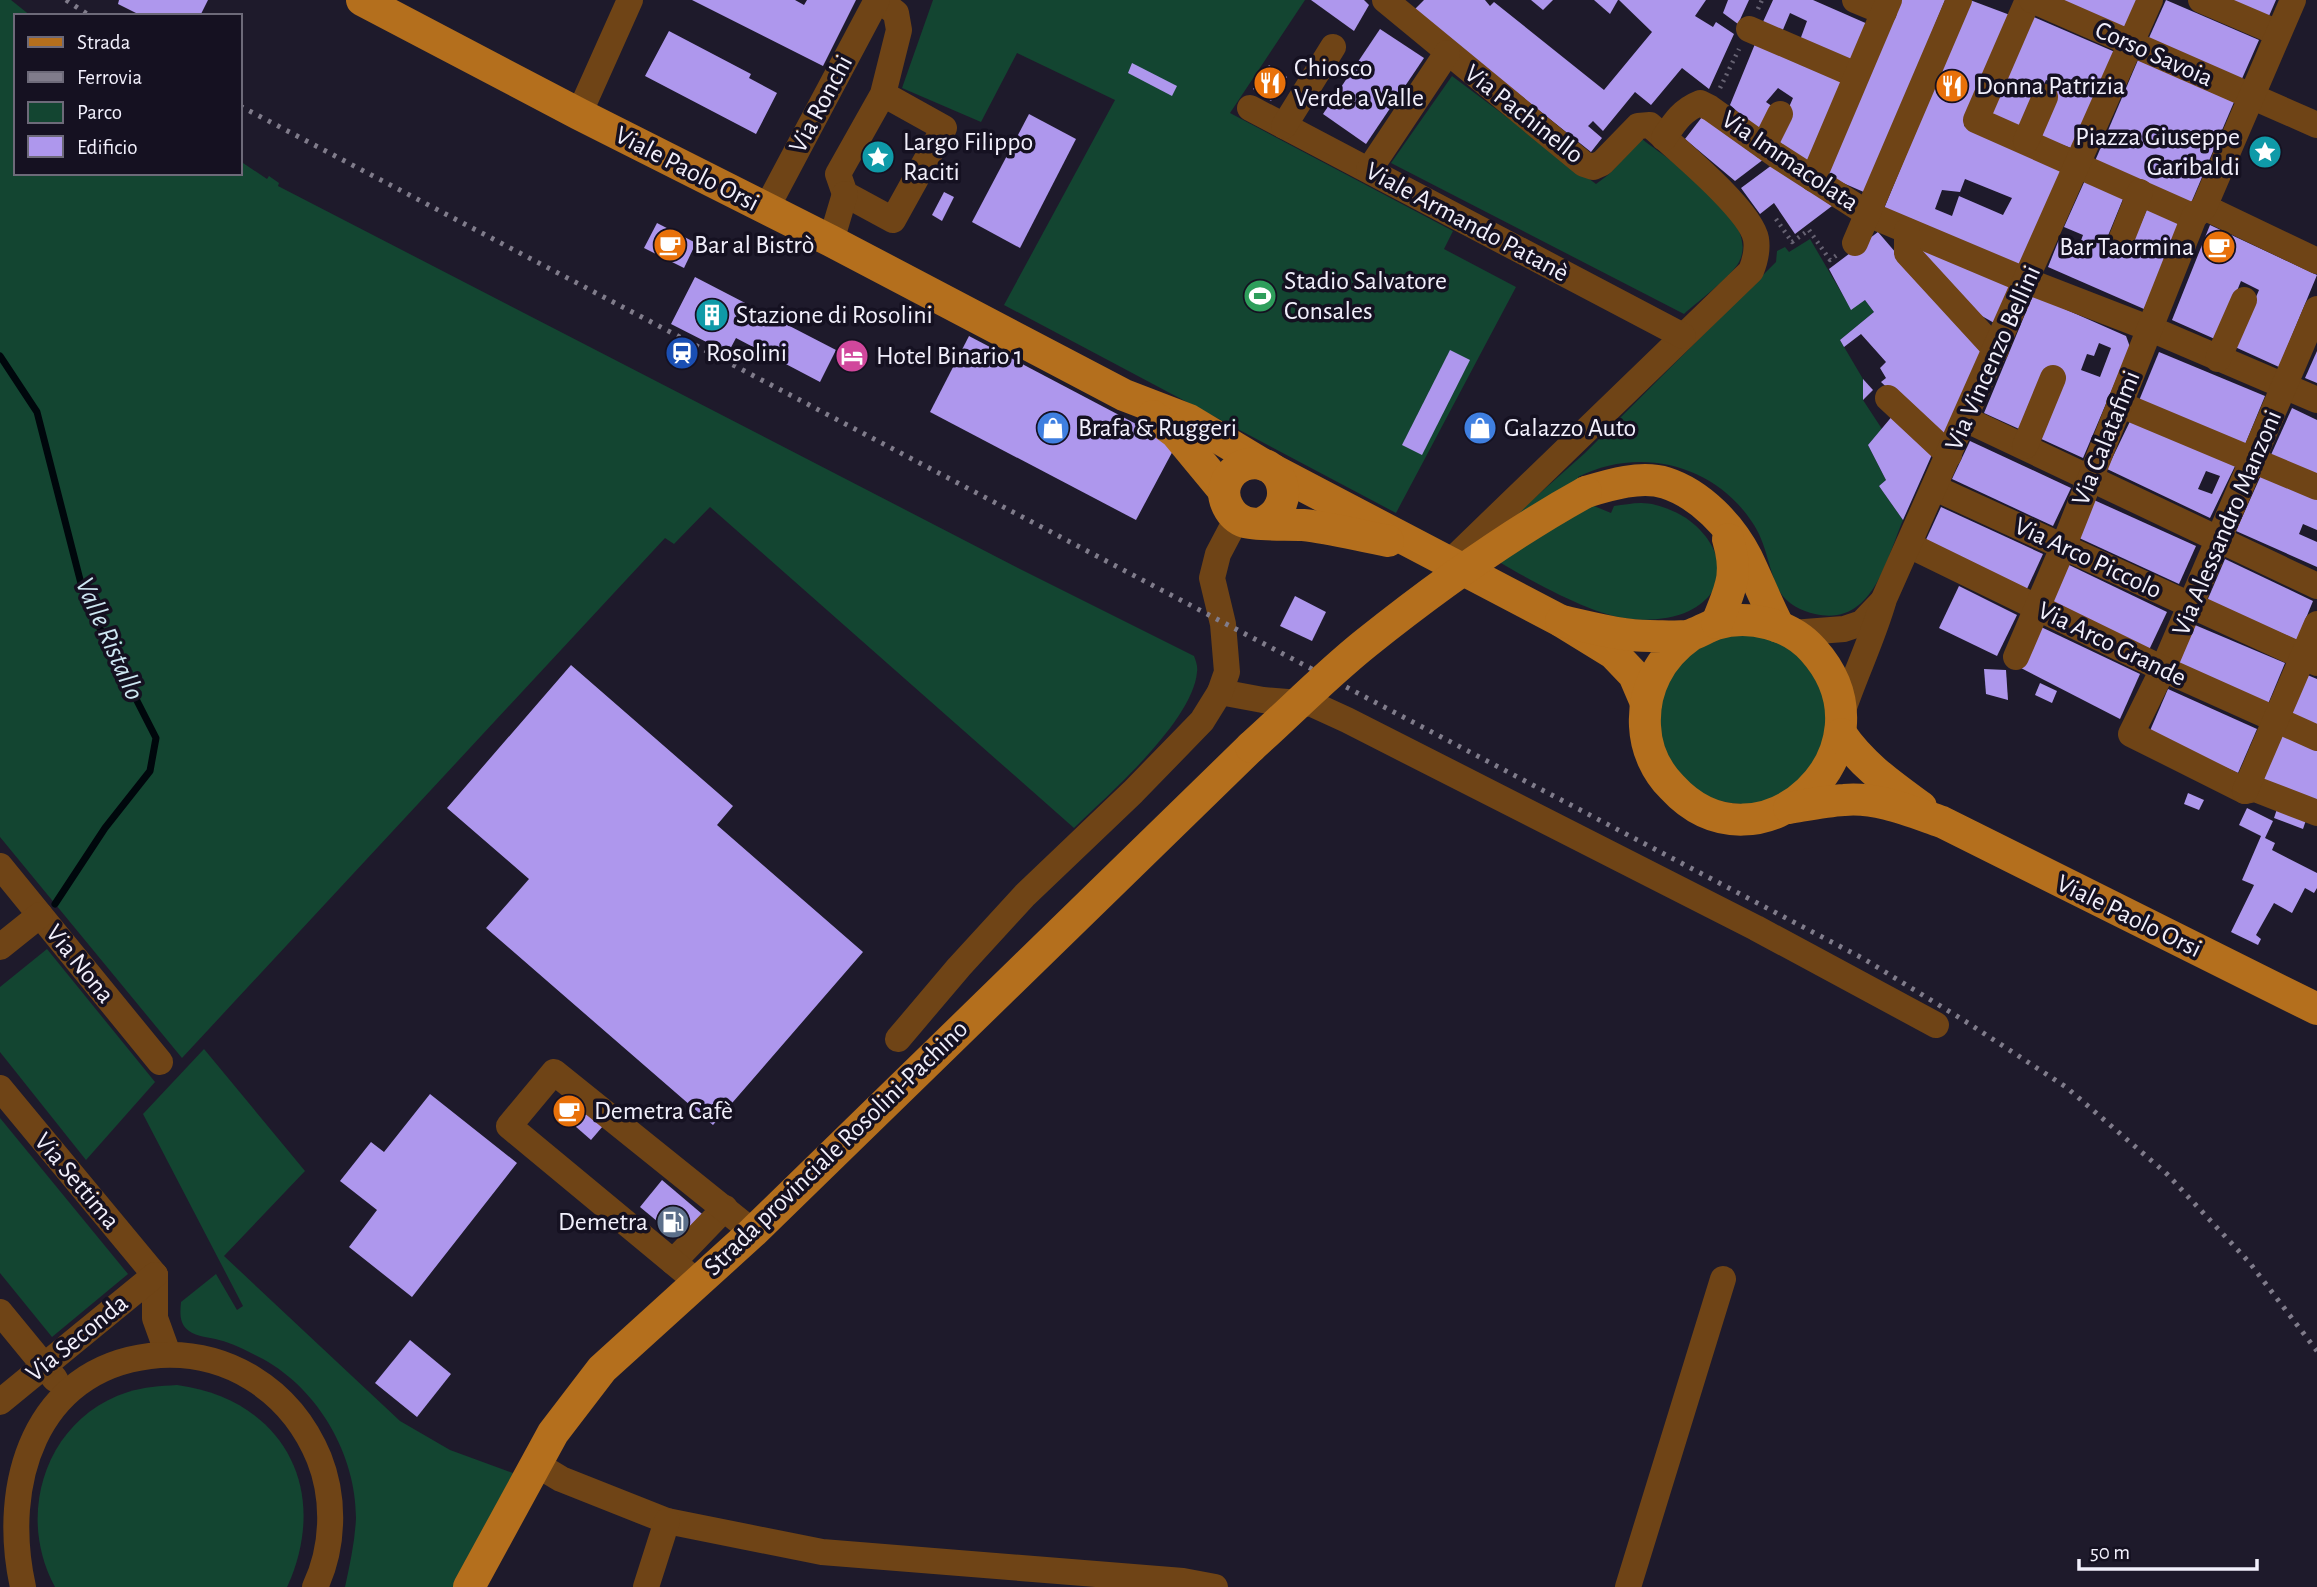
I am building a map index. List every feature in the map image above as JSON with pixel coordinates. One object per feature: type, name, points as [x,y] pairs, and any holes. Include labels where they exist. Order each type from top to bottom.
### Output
[{"type":"main road","name":"Viale Paolo Orsi","points":[[362,0],[1124,395]]},
{"type":"main road","points":[[1124,395],[1189,420],[1268,467],[1561,621],[1613,653],[1634,676],[1646,703]]},
{"type":"main road","points":[[1124,395],[1176,433],[1241,511],[1420,547]]},
{"type":"main road","points":[[1246,464],[1268,467],[1283,485],[1282,504],[1278,512],[1241,511],[1231,474],[1246,464]]},
{"type":"main road","name":"Strada provinciale Rosolini-Pachino","points":[[469,1587],[553,1433],[602,1369],[685,1271],[753,1231],[1251,747],[1365,645],[1430,594],[1542,517],[1586,492],[1635,481],[1664,482],[1707,506],[1724,524],[1746,557],[1785,630]]},
{"type":"main road","points":[[1724,524],[1735,566],[1732,585],[1703,629],[1674,649],[1660,665],[1651,683],[1646,703],[1645,730],[1651,757],[1665,780],[1684,799],[1708,812],[1734,818],[1761,817],[1786,809],[1846,799],[1893,804],[1941,822]]},
{"type":"main road","points":[[1561,621],[1646,636],[1748,620],[1785,630],[1811,648],[1826,667],[1837,689],[1841,724],[1853,752],[1941,822]]},
{"type":"main road","points":[[1786,809],[1823,778],[1834,757],[1841,724]]},
{"type":"main road","name":"Viale Paolo Orsi","points":[[1941,822],[2317,1009]]},
{"type":"street","points":[[579,114],[630,0]]},
{"type":"street","points":[[831,241],[845,194],[838,174],[883,94],[899,30],[896,13],[878,0]]},
{"type":"street","name":"Via Ronchi","points":[[766,209],[878,0]]},
{"type":"street","points":[[1813,179],[1886,6],[1855,0]]},
{"type":"street","points":[[1855,243],[1959,0]]},
{"type":"street","points":[[2030,0],[1976,120],[2140,192],[2199,212],[2317,261]]},
{"type":"street","name":"Corso Savoia","points":[[2030,0],[2317,125]]},
{"type":"street","name":"Via Vincenzo Bellini","points":[[1884,599],[2150,0]]},
{"type":"street","points":[[2201,0],[2271,30]]},
{"type":"street","name":"Via Calatafimi","points":[[2016,657],[2064,545],[2271,30],[2292,0]]},
{"type":"street","name":"Via Pachinello","points":[[1387,1],[1447,54],[1584,164],[1593,167],[1602,163],[1638,126],[1650,125],[1664,138]]},
{"type":"street","points":[[1749,29],[1856,75]]},
{"type":"street","points":[[1284,126],[1334,47]]},
{"type":"street","points":[[1368,170],[1447,54]]},
{"type":"street","points":[[845,194],[893,220],[944,128],[883,94]]},
{"type":"street","points":[[2026,141],[2045,97]]},
{"type":"street","name":"Via Immacolata","points":[[1664,138],[1680,115],[1690,107],[1700,103],[1710,107],[1868,214],[2317,400]]},
{"type":"street","name":"Viale Armando Patanè","points":[[1250,108],[1684,335]]},
{"type":"street","points":[[1764,146],[1780,114]]},
{"type":"street","points":[[1450,562],[1751,271],[1756,256],[1756,239],[1752,228],[1726,194],[1664,138]]},
{"type":"street","points":[[2121,240],[2140,192]]},
{"type":"street","points":[[1907,231],[1907,253],[1996,351]]},
{"type":"street","points":[[2218,359],[2244,300]]},
{"type":"street","name":"Via Alessandro Manzoni","points":[[2245,791],[2132,734],[2220,540],[2317,309]]},
{"type":"street","points":[[2025,446],[2053,378]]},
{"type":"street","points":[[1888,398],[1949,454]]},
{"type":"street","points":[[2119,404],[2317,486]]},
{"type":"street","points":[[1965,419],[2317,586]]},
{"type":"street","name":"Via Arco Piccolo","points":[[1935,488],[2310,660]]},
{"type":"street","points":[[898,1038],[1025,895],[1202,721],[1220,691],[1227,672],[1227,651],[1212,578],[1218,554],[1241,511]]},
{"type":"street","name":"Via Arco Grande","points":[[1909,545],[2163,669],[2317,738]]},
{"type":"street","points":[[1785,630],[1844,629],[1862,623],[1884,599]]},
{"type":"street","points":[[1841,724],[1854,675],[1876,629],[1884,599]]},
{"type":"street","points":[[2245,791],[2275,720],[2310,660],[2317,624]]},
{"type":"street","points":[[1220,691],[1263,700],[1312,704],[1347,720],[1756,928],[1936,1025]]},
{"type":"street","points":[[2245,791],[2255,789],[2317,813]]},
{"type":"street","name":"Via Nona","points":[[0,866],[160,1062]]},
{"type":"street","points":[[0,947],[40,915]]},
{"type":"street","points":[[725,1208],[685,1271],[509,1125],[554,1072],[725,1208],[753,1231]]},
{"type":"street","name":"Via Settima","points":[[0,1088],[155,1275]]},
{"type":"street","points":[[155,1275],[155,1318],[168,1354]]},
{"type":"street","name":"Via Seconda","points":[[0,1402],[155,1275]]},
{"type":"street","points":[[1629,1587],[1723,1279]]},
{"type":"street","points":[[0,1312],[65,1391]]},
{"type":"street","points":[[23,1587],[9,1545],[4,1501],[22,1448],[41,1417],[65,1391],[97,1370],[132,1358],[168,1354],[204,1358],[237,1369],[268,1388],[304,1428],[326,1476],[330,1511],[328,1547],[315,1587]]},
{"type":"street","points":[[536,1464],[561,1479],[667,1521],[822,1552],[1183,1581],[1215,1587]]},
{"type":"street","points":[[646,1587],[667,1521]]},
{"type":"path","points":[[1710,107],[1749,29]]},
{"type":"path","points":[[1752,228],[1771,213],[1792,242],[1810,230],[1830,260],[1855,243]]},
{"type":"green space","points":[[0,0],[11,0],[28,14],[14,14],[14,175],[242,175],[242,162],[267,179],[269,176],[279,183],[278,186],[1194,656],[1197,666],[1192,691],[1166,734],[1127,777],[1074,828],[710,507],[674,544],[665,538],[182,1058],[0,837]]},
{"type":"green space","name":"Stadio Salvatore Consales","points":[[933,0],[1305,0],[1230,113],[1453,231],[1444,249],[1516,287],[1396,513],[1004,305],[1115,100],[1017,53],[981,122],[902,88]]},
{"type":"green space","points":[[1452,76],[1596,184],[1642,139],[1692,176],[1726,210],[1738,227],[1743,245],[1739,262],[1722,282],[1684,314],[1391,163]]},
{"type":"green space","points":[[1810,239],[1851,309],[1865,300],[1874,312],[1840,340],[1863,379],[1863,400],[1882,429],[1868,445],[1886,480],[1879,486],[1903,520],[1883,571],[1864,601],[1851,610],[1835,615],[1815,614],[1795,606],[1780,592],[1757,530],[1736,502],[1717,486],[1696,474],[1674,466],[1650,462],[1601,468],[1578,477],[1594,506],[1611,513],[1614,506],[1647,503],[1658,506],[1686,518],[1708,540],[1715,552],[1718,578],[1704,601],[1689,611],[1653,619],[1614,616],[1552,591],[1477,549],[1585,453],[1776,262],[1777,251],[1785,247],[1789,252]]},
{"type":"green space","points":[[1743,634],[1776,641],[1803,659],[1821,686],[1828,719],[1821,752],[1803,779],[1776,797],[1743,804],[1710,797],[1683,779],[1665,752],[1658,719],[1665,686],[1683,659],[1710,641]]},
{"type":"green space","points":[[47,949],[155,1082],[86,1160],[0,1052],[0,987]]},
{"type":"green space","points":[[204,1049],[305,1171],[224,1256],[400,1421],[450,1450],[513,1473],[455,1587],[345,1587],[356,1518],[354,1494],[341,1448],[330,1427],[317,1406],[283,1372],[242,1348],[196,1335],[183,1325],[181,1302],[216,1274],[237,1310],[243,1306],[143,1114]]},
{"type":"green space","points":[[0,1118],[128,1274],[52,1337],[0,1273]]},
{"type":"green space","points":[[177,1385],[214,1394],[245,1409],[270,1429],[288,1454],[299,1483],[304,1515],[300,1549],[287,1587],[55,1587],[43,1559],[38,1529],[39,1500],[46,1472],[58,1446],[76,1423],[100,1405],[134,1390]]},
{"type":"building","points":[[119,0],[208,0],[201,14],[138,14],[118,4]]},
{"type":"building","points":[[692,0],[795,0],[804,5],[807,0],[856,0],[823,66]]},
{"type":"building","points":[[1311,0],[1364,0],[1369,5],[1354,31]]},
{"type":"building","points":[[1424,0],[1485,0],[1490,6],[1494,2],[1604,90],[1652,32],[1619,0],[1706,0],[1695,16],[1713,27],[1716,22],[1734,34],[1709,89],[1682,68],[1651,105],[1635,92],[1603,131],[1593,121],[1588,126],[1602,138],[1591,152],[1414,10]]},
{"type":"building","points":[[1531,0],[1553,0],[1543,10]]},
{"type":"building","points":[[1594,0],[1618,0],[1610,14]]},
{"type":"building","points":[[1728,0],[1749,0],[1738,24],[1723,13]]},
{"type":"building","points":[[1773,0],[1813,0],[1870,25],[1853,64],[1800,40],[1807,21],[1790,13],[1782,32],[1762,24]]},
{"type":"building","points":[[1899,0],[1945,0],[1866,193],[1827,176]]},
{"type":"building","points":[[1970,0],[2010,15],[1964,126],[2064,168],[2020,268],[1883,211]],"holes":[[[1965,179],[2012,198],[2003,215],[1959,196],[1952,216],[1935,209],[1942,190],[1960,192]]]},
{"type":"building","points":[[2055,0],[2140,0],[2126,32]]},
{"type":"building","points":[[2166,0],[2259,40],[2241,81],[2148,40]]},
{"type":"building","points":[[2231,0],[2276,0],[2269,16]]},
{"type":"building","points":[[2027,14],[2115,52],[2074,149],[2035,135],[2057,84],[2046,80],[2024,128],[1987,113]]},
{"type":"building","points":[[1380,29],[1424,58],[1366,144],[1323,114]]},
{"type":"building","points":[[669,31],[751,74],[749,78],[777,93],[756,134],[645,76]]},
{"type":"building","points":[[1757,39],[1847,79],[1809,164],[1774,141],[1793,98],[1778,88],[1766,102],[1776,109],[1764,135],[1730,105]]},
{"type":"building","points":[[2138,60],[2234,102],[2191,203],[2095,161]]},
{"type":"building","points":[[1132,63],[1177,86],[1172,96],[1128,73]]},
{"type":"building","name":"Chiosco Verde a Valle","points":[[1269,65],[1287,77],[1271,101],[1253,89]]},
{"type":"building","points":[[1029,114],[1076,139],[1020,248],[972,222]]},
{"type":"building","points":[[1702,117],[1764,159],[1735,181],[1685,139]]},
{"type":"building","points":[[1772,165],[1832,206],[1795,234],[1774,203],[1760,214],[1741,188]]},
{"type":"building","points":[[2086,178],[2125,194],[2105,243],[2128,253],[2148,207],[2182,221],[2144,309],[2048,267],[2060,237],[2079,246],[2083,235],[2064,227]]},
{"type":"building","points":[[944,192],[954,197],[942,221],[932,215]]},
{"type":"building","name":"Bar al Bistrò","points":[[657,223],[696,243],[684,268],[644,248]]},
{"type":"building","points":[[2210,225],[2317,275],[2279,367],[2235,347],[2259,290],[2241,281],[2217,340],[2172,320]]},
{"type":"building","points":[[1878,232],[1982,353],[1944,441],[1881,382],[1886,378],[1880,368],[1886,362],[1861,334],[1844,347],[1840,340],[1874,312],[1865,300],[1851,310],[1829,269]]},
{"type":"building","points":[[1918,242],[2012,285],[1996,324],[1973,311],[1912,252]]},
{"type":"building","points":[[695,277],[836,350],[820,382],[736,338],[728,353],[671,324]]},
{"type":"building","points":[[2033,295],[2126,336],[2130,347],[2083,458],[1984,413]],"holes":[[[2099,343],[2111,348],[2100,377],[2081,370],[2087,354],[2094,356]]]},
{"type":"building","name":"Brafa & Ruggeri","points":[[969,336],[1176,445],[1136,520],[930,412]]},
{"type":"building","points":[[1450,350],[1470,360],[1422,455],[1402,445]]},
{"type":"building","points":[[2317,351],[2317,383],[2305,378]]},
{"type":"building","points":[[2159,352],[2265,396],[2244,447],[2138,403]]},
{"type":"building","points":[[1863,379],[1873,390],[1863,400]]},
{"type":"building","points":[[2292,408],[2317,420],[2317,477],[2270,457]]},
{"type":"building","points":[[2134,413],[2237,462],[2210,518],[2107,469]],"holes":[[[2206,471],[2220,476],[2212,494],[2198,489]]]},
{"type":"building","points":[[1894,414],[1934,450],[1903,520],[1879,486],[1886,480],[1868,445]]},
{"type":"building","points":[[1970,441],[2071,488],[2053,526],[1952,479]]},
{"type":"building","points":[[2262,473],[2317,499],[2317,530],[2303,524],[2299,534],[2317,542],[2317,567],[2236,531]]},
{"type":"building","points":[[2094,500],[2196,546],[2179,584],[2077,537]]},
{"type":"building","points":[[1941,507],[2043,554],[2026,591],[1924,544]]},
{"type":"building","points":[[2225,559],[2313,601],[2297,640],[2207,601]]},
{"type":"building","points":[[2067,564],[2167,612],[2149,650],[2049,602]]},
{"type":"building","points":[[1959,586],[2017,615],[1997,656],[1939,628]]},
{"type":"building","points":[[1295,596],[1326,612],[1312,641],[1280,626]]},
{"type":"building","points":[[2195,625],[2285,663],[2268,704],[2178,665]]},
{"type":"building","points":[[2039,626],[2140,674],[2120,719],[2021,668]]},
{"type":"building","points":[[571,665],[733,806],[717,825],[863,952],[713,1125],[486,928],[529,879],[447,808]]},
{"type":"building","points":[[1984,669],[2006,670],[2008,700],[1986,694]]},
{"type":"building","points":[[2305,674],[2317,679],[2317,726],[2288,714]]},
{"type":"building","points":[[2040,683],[2057,691],[2052,703],[2035,695]]},
{"type":"building","points":[[2168,689],[2257,729],[2238,773],[2149,733]]},
{"type":"building","points":[[2279,734],[2317,751],[2317,807],[2258,782]]},
{"type":"building","points":[[2188,793],[2204,800],[2199,810],[2184,804]]},
{"type":"building","points":[[2247,808],[2273,821],[2265,838],[2275,843],[2272,850],[2317,873],[2317,888],[2314,893],[2305,888],[2292,913],[2274,903],[2256,935],[2261,939],[2258,945],[2231,932],[2254,885],[2242,880],[2261,836],[2239,825]]},
{"type":"building","points":[[2277,809],[2306,820],[2303,829],[2274,818]]},
{"type":"building","points":[[430,1094],[517,1163],[412,1297],[349,1247],[377,1210],[340,1181],[371,1142],[384,1152]]},
{"type":"building","name":"Demetra Cafè","points":[[569,1100],[580,1109],[568,1122],[558,1113]]},
{"type":"building","points":[[588,1112],[603,1126],[591,1140],[575,1126]]},
{"type":"building","points":[[662,1180],[708,1219],[687,1246],[640,1207]]},
{"type":"building","points":[[410,1340],[451,1374],[417,1417],[375,1383]]},
{"type":"waterway","name":"Valle Ristallo","points":[[0,356],[37,412],[85,599],[156,738],[150,771],[105,828],[55,904]]},
{"type":"railway","points":[[66,0],[87,14]]},
{"type":"railway","points":[[242,107],[1864,959],[2066,1087],[2167,1174],[2249,1262],[2317,1351]]},
{"type":"place","name":"Chiosco Verde a Valle","points":[[1270,83]]},
{"type":"place","name":"Donna Patrizia","points":[[1952,86]]},
{"type":"place","name":"Piazza Giuseppe Garibaldi","points":[[2265,152]]},
{"type":"place","name":"Largo Filippo Raciti","points":[[878,157]]},
{"type":"place","name":"Bar al Bistrò","points":[[670,245]]},
{"type":"place","name":"Bar Taormina","points":[[2219,247]]},
{"type":"place","name":"Stadio Salvatore Consales","points":[[1260,296]]},
{"type":"place","name":"Stazione di Rosolini","points":[[712,315]]},
{"type":"place","name":"Rosolini","points":[[682,353]]},
{"type":"place","name":"Hotel Binario 1","points":[[852,356]]},
{"type":"place","name":"Brafa & Ruggeri","points":[[1053,428]]},
{"type":"place","name":"Galazzo Auto","points":[[1480,428]]},
{"type":"place","name":"Demetra Cafè","points":[[569,1111]]},
{"type":"place","name":"Demetra","points":[[673,1222]]}]
